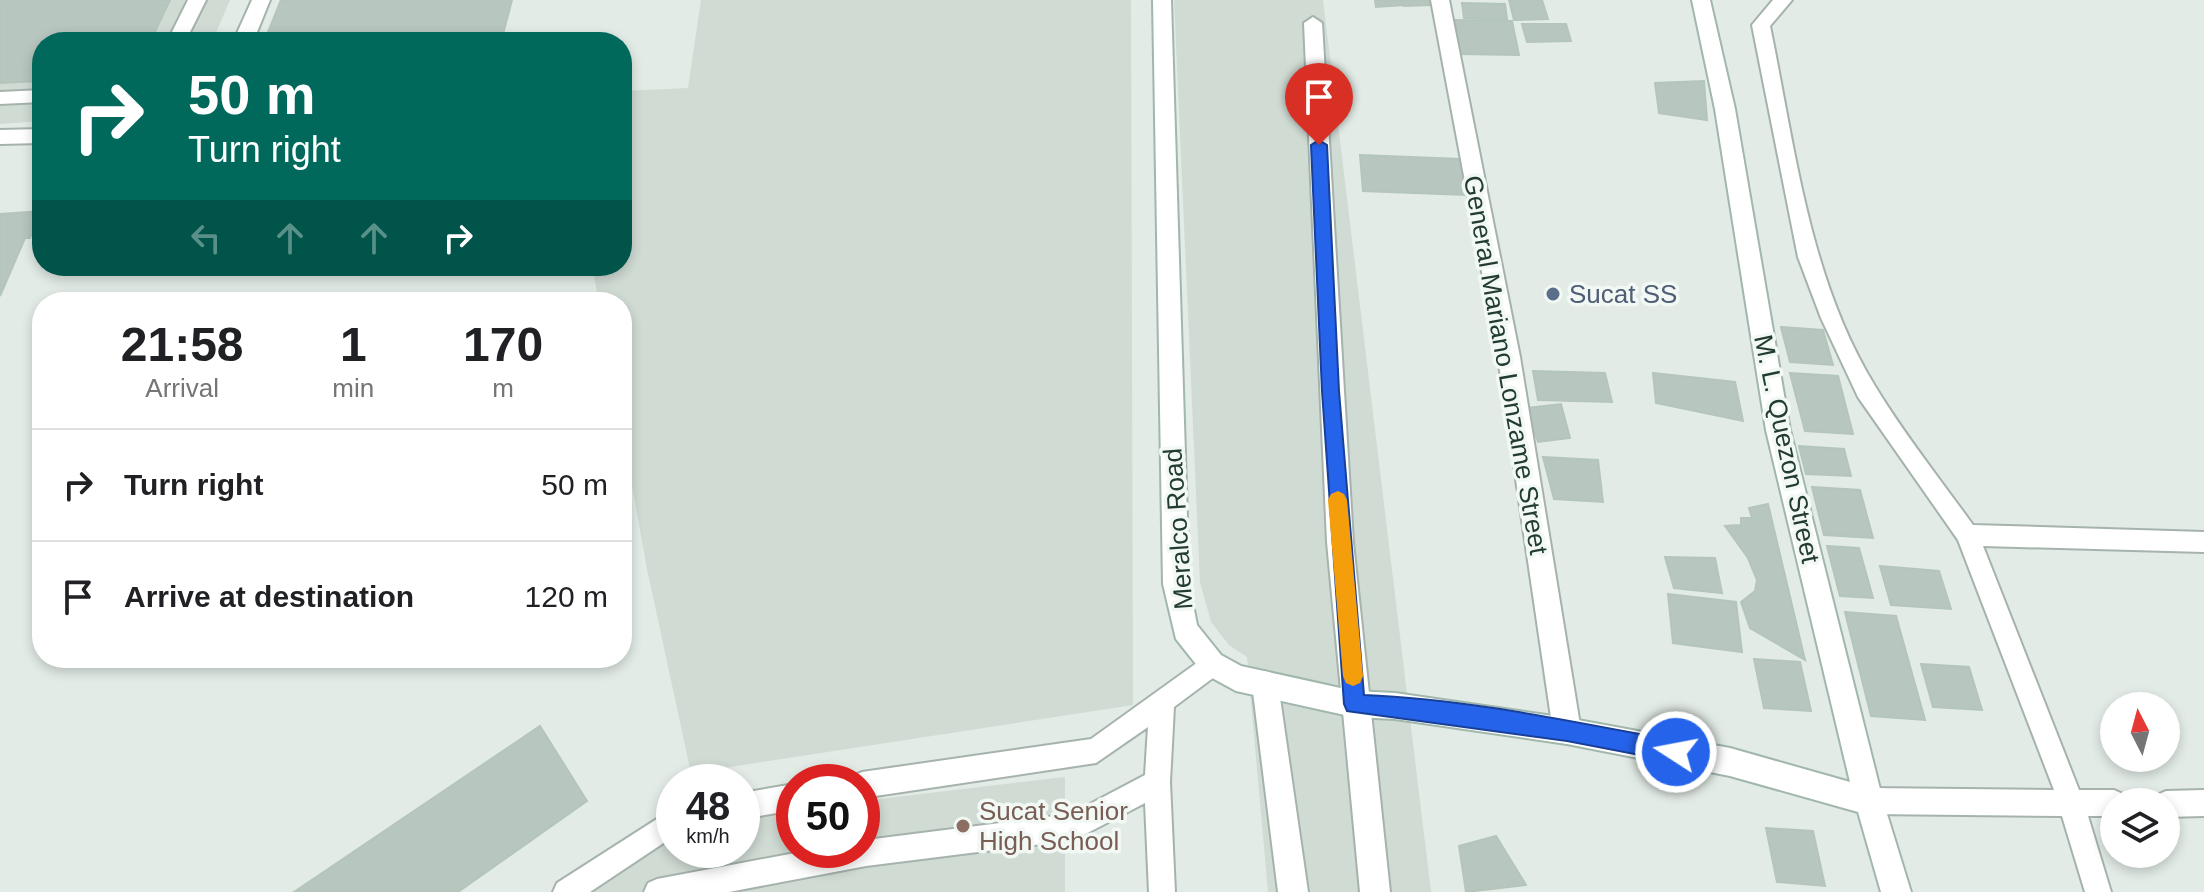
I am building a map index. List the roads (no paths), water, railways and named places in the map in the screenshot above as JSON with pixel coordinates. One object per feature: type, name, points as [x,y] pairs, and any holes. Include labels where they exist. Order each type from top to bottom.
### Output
[{"type":"main road","points":[[247,32],[261,0]]},
{"type":"main road","name":"Meralco Road","points":[[1162,0],[1176,584],[1185,630],[1212,664],[1236,678],[1354,704],[1395,706],[1567,731],[1730,762],[1869,801]]},
{"type":"main road","name":"General Mariano Lonzame Street","points":[[1440,0],[1509,357],[1567,731]]},
{"type":"main road","name":"M. L. Quezon Street","points":[[1701,0],[1725,109],[1778,430],[1869,801],[1896,892]]},
{"type":"main road","points":[[1313,23],[1331,391],[1354,704],[1375,892]]},
{"type":"main road","points":[[1265,684],[1293,892]]},
{"type":"lane","points":[[181,32],[197,0]]},
{"type":"lane","points":[[1783,0],[1761,25],[1808,257],[1831,318],[1866,391],[1967,535],[2071,801],[2098,892]]},
{"type":"lane","points":[[0,98],[32,96]]},
{"type":"lane","points":[[0,137],[32,136]]},
{"type":"lane","points":[[1967,535],[2204,542]]},
{"type":"lane","points":[[880,782],[1096,751],[1212,664]]},
{"type":"lane","points":[[1162,701],[1157,782],[1162,892]]},
{"type":"lane","points":[[657,892],[866,853],[1074,827],[1157,782]]},
{"type":"lane","points":[[1869,801],[2100,802]]},
{"type":"lane","points":[[2180,804],[2204,803]]},
{"type":"lane","points":[[566,892],[656,833]]},
{"type":"place","name":"Sucat SS","points":[[1553,294]]},
{"type":"place","name":"Sucat Senior High School","points":[[963,826]]}]
